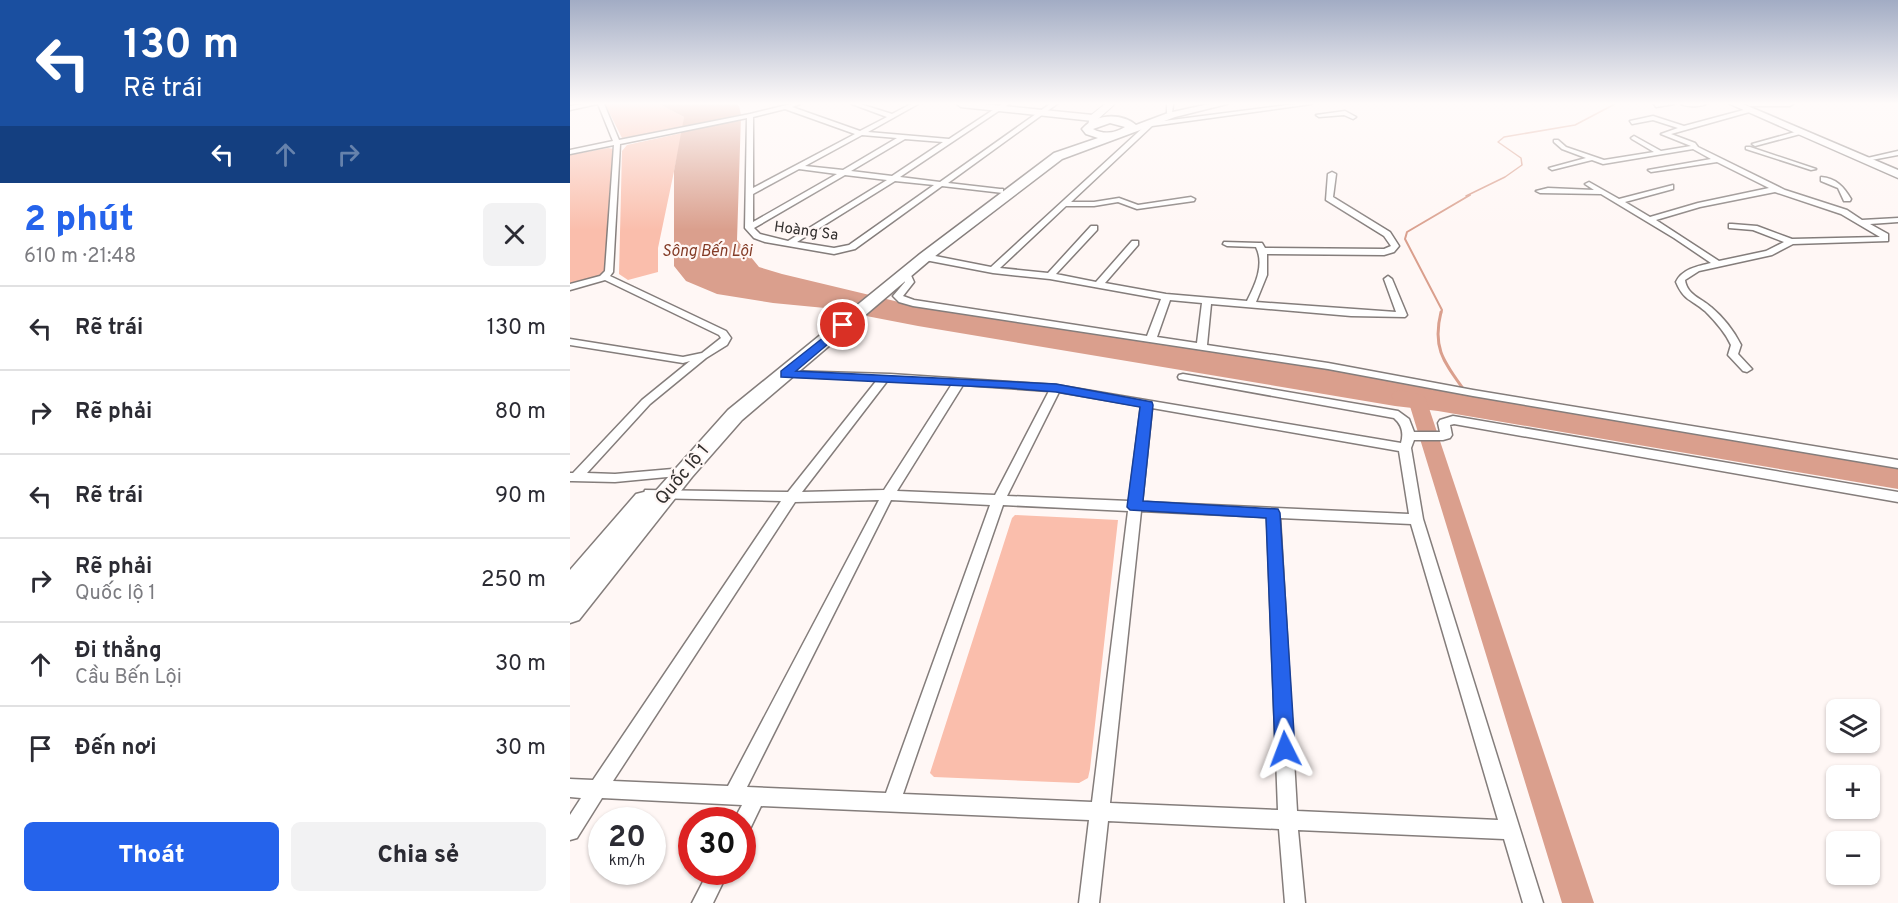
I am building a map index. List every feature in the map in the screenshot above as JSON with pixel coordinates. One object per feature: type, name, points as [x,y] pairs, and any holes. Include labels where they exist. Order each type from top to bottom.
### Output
[{"type":"highway","points":[[810,344],[1000,191],[1060,146]]},
{"type":"highway","points":[[901,272],[925,257],[1058,156],[1080,146]]},
{"type":"highway","points":[[1836,146],[1898,174]]},
{"type":"highway","name":"Quốc lộ 1","points":[[676,472],[735,415],[785,374],[810,344]]},
{"type":"highway","name":"Quốc lộ 1","points":[[570,612],[658,494],[728,406],[810,344]]},
{"type":"highway","name":"Quốc lộ 1","points":[[570,588],[658,494]]},
{"type":"street","points":[[570,152],[600,146]]},
{"type":"street","points":[[606,277],[609,272],[616,146]]},
{"type":"street","name":"Hoàng Sa","points":[[750,146],[749,228],[762,238],[789,244],[834,252],[844,251],[941,184]]},
{"type":"street","points":[[751,192],[836,146]]},
{"type":"street","points":[[749,228],[888,146]]},
{"type":"street","points":[[789,244],[941,146]]},
{"type":"street","points":[[941,184],[994,146]]},
{"type":"street","points":[[993,270],[1062,204],[1108,146]]},
{"type":"street","points":[[1562,146],[1590,159],[1603,162],[1693,147],[1788,195],[1844,212],[1886,238],[1882,240],[1791,242],[1754,228],[1732,226]]},
{"type":"street","points":[[1649,146],[1660,152]]},
{"type":"street","points":[[1751,146],[1813,169]]},
{"type":"street","points":[[1866,159],[1898,153]]},
{"type":"street","points":[[1552,168],[1590,159]]},
{"type":"street","points":[[1651,170],[1718,159]]},
{"type":"street","points":[[799,167],[1000,191]]},
{"type":"street","points":[[1263,251],[1391,250],[1395,246],[1387,234],[1329,198],[1332,174]]},
{"type":"street","points":[[1824,179],[1840,187],[1847,199]]},
{"type":"street","points":[[1589,184],[1677,236],[1716,263]]},
{"type":"street","points":[[1619,201],[1670,187]]},
{"type":"street","points":[[1540,191],[1570,189],[1580,193],[1603,192]]},
{"type":"street","points":[[1649,220],[1698,205],[1777,189]]},
{"type":"street","points":[[1062,204],[1094,204],[1119,200],[1137,207],[1191,199]]},
{"type":"street","points":[[1861,222],[1898,220]]},
{"type":"street","points":[[1050,276],[1094,228]]},
{"type":"street","points":[[1747,369],[1733,355],[1736,345],[1731,334],[1708,309],[1685,293],[1680,282],[1696,269],[1769,253],[1791,242]]},
{"type":"street","points":[[1100,284],[1135,243]]},
{"type":"street","points":[[1227,243],[1259,245],[1263,251],[1264,267],[1250,304]]},
{"type":"street","points":[[925,257],[993,270],[1100,284],[1166,297],[1351,313],[1402,315],[1388,279]]},
{"type":"street","points":[[901,272],[911,280],[899,294],[903,300],[1328,366],[1473,393],[1898,464]]},
{"type":"street","points":[[570,287],[606,277],[723,333],[726,338],[723,343],[705,354],[646,402],[573,477]]},
{"type":"street","points":[[1151,339],[1166,297]]},
{"type":"street","points":[[1202,347],[1207,301]]},
{"type":"street","points":[[570,342],[683,360],[705,354]]},
{"type":"street","points":[[785,374],[885,377],[1056,388],[1147,405],[1410,440],[1446,435],[1444,423],[1453,420],[1898,497]]},
{"type":"street","points":[[570,831],[791,497],[885,377]]},
{"type":"street","points":[[1183,377],[1398,416],[1405,422],[1410,440],[1416,519],[1533,903]]},
{"type":"street","points":[[733,796],[887,496],[960,381]]},
{"type":"street","points":[[891,803],[998,501],[1056,388]]},
{"type":"street","points":[[1089,903],[1147,405]]},
{"type":"street","points":[[573,477],[615,478],[676,472]]},
{"type":"street","points":[[658,494],[791,497],[887,496],[1416,519]]},
{"type":"street","points":[[1273,513],[1288,820],[1295,903]]},
{"type":"street","points":[[570,788],[1511,830]]},
{"type":"street","points":[[751,807],[756,797]]},
{"type":"street","points":[[702,903],[711,885]]},
{"type":"shaded area","points":[[626,146],[679,146],[658,248],[658,272],[628,280],[619,274],[622,151]]},
{"type":"shaded area","points":[[608,148],[614,149],[605,272],[600,276],[570,285],[570,155]]},
{"type":"shaded area","points":[[1015,515],[1118,520],[1090,769],[1088,778],[1079,783],[934,777],[930,773],[1012,518]]},
{"type":"water","name":"Sông Bến Lội","points":[[679,146],[740,146],[737,240],[759,267],[782,274],[903,303],[1336,370],[1898,468],[1898,489],[918,326],[825,308],[717,294],[686,281],[674,266],[674,171]]},
{"type":"waterway","points":[[1466,196],[1505,177],[1522,165],[1521,158],[1504,146]]},
{"type":"waterway","points":[[1441,314],[1442,310],[1405,239],[1407,232],[1470,195]]},
{"type":"waterway","points":[[1441,312],[1439,345],[1446,363],[1464,390]]},
{"type":"waterway","points":[[1400,396],[1417,399],[1578,903]]},
{"type":"route","points":[[843,325],[785,374],[890,377],[1056,388],[1147,405],[1135,507],[1273,513],[1285,749]]}]
